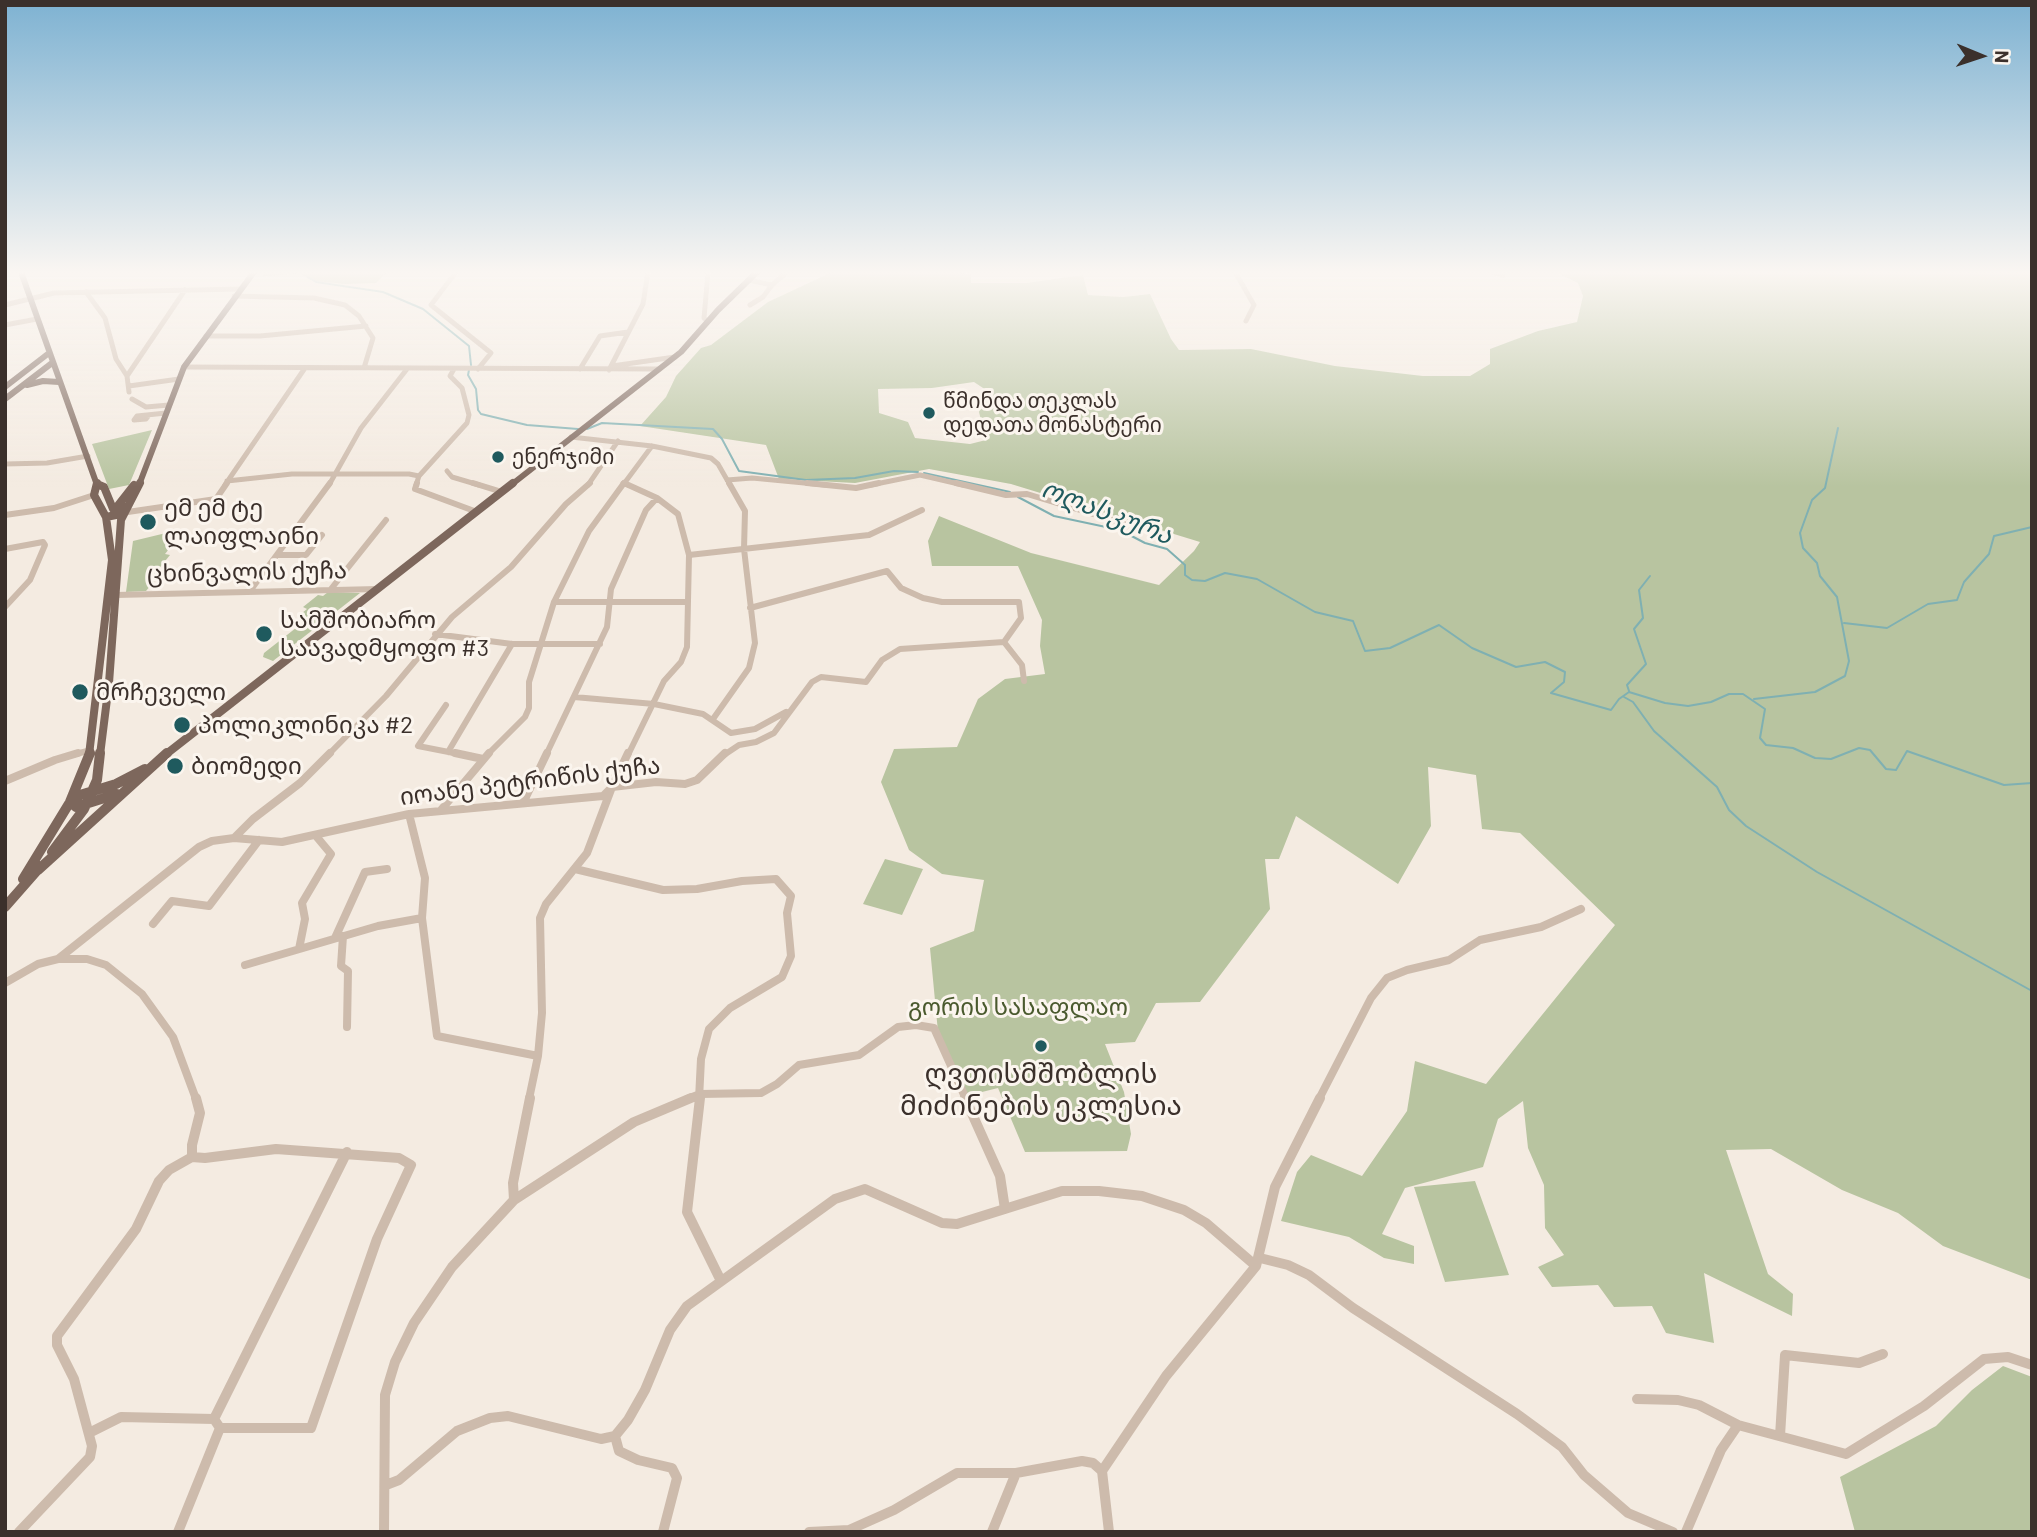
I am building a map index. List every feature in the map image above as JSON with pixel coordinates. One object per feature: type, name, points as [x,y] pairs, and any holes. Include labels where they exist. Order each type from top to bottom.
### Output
[{"type":"main road","points":[[5,899],[34,865],[70,802],[91,750],[112,560],[104,516],[94,495],[97,484],[89,456],[46,344]]},
{"type":"main road","points":[[104,516],[118,513],[129,504],[184,367],[201,344]]},
{"type":"main road","points":[[38,870],[160,759],[690,344]]},
{"type":"main road","points":[[5,387],[49,353]]},
{"type":"main road","points":[[5,399],[52,363]]},
{"type":"main road","points":[[19,388],[35,383],[59,382]]},
{"type":"main road","points":[[107,494],[119,493],[137,482]]},
{"type":"main road","points":[[5,907],[38,870],[87,805],[94,791],[109,683],[116,594],[118,513],[137,482]]},
{"type":"main road","points":[[97,484],[104,487],[118,513]]},
{"type":"main road","points":[[70,802],[80,795],[125,780],[160,759]]},
{"type":"main road","points":[[70,802],[76,807],[87,805],[127,790]]},
{"type":"street","points":[[112,344],[116,359],[127,376],[129,389],[179,379]]},
{"type":"street","points":[[127,376],[146,344]]},
{"type":"street","points":[[364,368],[371,344]]},
{"type":"street","points":[[476,369],[491,353],[480,344]]},
{"type":"street","points":[[577,370],[595,344]]},
{"type":"street","points":[[610,368],[622,344]]},
{"type":"street","points":[[184,367],[577,370],[610,368],[675,357]]},
{"type":"street","points":[[643,370],[638,365],[645,362],[661,368]]},
{"type":"street","points":[[643,370],[653,364]]},
{"type":"street","points":[[118,513],[216,499],[305,368]]},
{"type":"street","points":[[610,368],[661,368]]},
{"type":"street","points":[[250,592],[337,474],[361,428],[407,369]]},
{"type":"street","points":[[454,369],[450,376],[463,388],[469,415],[467,423],[414,485],[415,488],[477,512]]},
{"type":"street","points":[[628,370],[642,382]]},
{"type":"street","points":[[132,399],[146,407],[169,405]]},
{"type":"street","points":[[149,415],[166,413]]},
{"type":"street","points":[[571,438],[652,446],[711,458],[719,464],[745,511],[744,549],[755,643],[749,668],[713,719]]},
{"type":"street","points":[[234,838],[253,819],[300,783],[347,737],[386,696],[435,634],[511,567],[566,504],[593,481],[618,442]]},
{"type":"street","points":[[441,810],[483,759],[525,717],[529,682],[554,602],[589,531],[652,446]]},
{"type":"street","points":[[5,464],[47,463],[89,456]]},
{"type":"street","points":[[447,471],[452,477],[502,492]]},
{"type":"street","points":[[228,481],[292,474],[382,473],[419,476]]},
{"type":"street","points":[[727,480],[752,478],[856,488],[920,475],[1006,495],[1027,494],[1123,523]]},
{"type":"street","points":[[612,787],[664,681],[681,662],[687,648],[689,555],[678,513],[657,498],[623,483]]},
{"type":"street","points":[[7,516],[54,508],[94,495]]},
{"type":"street","points":[[524,802],[600,644],[607,626],[611,589],[646,510],[657,498]]},
{"type":"street","points":[[689,555],[869,535],[922,510]]},
{"type":"street","points":[[331,589],[386,520]]},
{"type":"street","points":[[277,555],[306,555],[322,535]]},
{"type":"street","points":[[5,549],[43,542],[43,552],[30,580],[5,607]]},
{"type":"street","points":[[750,608],[887,571],[901,588],[923,598],[953,602],[1019,602],[1021,618],[1004,642],[1022,665],[1024,681]]},
{"type":"street","name":"ცხინვალის ქუჩა","points":[[116,594],[378,589]]},
{"type":"street","points":[[554,602],[687,602]]},
{"type":"street","points":[[435,634],[512,644],[600,644]]},
{"type":"street","name":"იოანე პეტრიწის ქუჩა","points":[[5,983],[38,964],[58,959],[200,847],[212,841],[234,838],[282,842],[409,814],[524,802],[605,799],[612,787],[656,782],[685,784],[697,780],[727,752],[774,733],[787,712],[812,682],[831,676],[866,682],[882,660],[900,649],[1004,642]]},
{"type":"street","points":[[448,752],[512,644]]},
{"type":"street","points":[[575,697],[654,704],[704,714],[725,730],[737,733],[755,729],[787,712]]},
{"type":"street","points":[[446,705],[418,746],[483,759]]},
{"type":"street","points":[[5,781],[55,760],[91,750]]},
{"type":"street","points":[[514,1200],[513,1183],[538,1056],[542,1013],[540,918],[546,904],[587,853],[605,799]]},
{"type":"street","points":[[409,814],[425,878],[422,918],[437,1036],[538,1056]]},
{"type":"street","points":[[299,949],[305,919],[302,903],[331,854],[316,836]]},
{"type":"street","points":[[153,924],[172,901],[209,906],[259,840]]},
{"type":"street","points":[[346,1027],[348,971],[341,966],[339,937],[365,872],[387,869]]},
{"type":"street","points":[[575,869],[663,890],[776,880],[791,897],[787,913],[791,956],[782,977],[730,1008],[709,1029],[701,1059],[700,1094],[687,1212],[721,1281]]},
{"type":"street","points":[[1109,1532],[1102,1471],[1166,1376],[1258,1262],[1275,1187],[1371,998],[1387,978],[1407,970],[1449,960],[1480,940],[1541,927],[1581,909]]},
{"type":"street","points":[[245,965],[339,937],[422,918]]},
{"type":"street","points":[[58,959],[87,959],[106,965],[142,994],[173,1037],[200,1113],[192,1145],[192,1157]]},
{"type":"street","points":[[384,1532],[385,1395],[394,1362],[414,1324],[452,1268],[514,1200],[634,1122],[700,1094],[761,1093],[778,1084],[799,1065],[859,1055],[898,1027],[916,1025],[934,1028],[1000,1176],[1005,1209]]},
{"type":"street","points":[[19,1532],[90,1457],[91,1432],[57,1336],[136,1229],[159,1181],[169,1170],[192,1157],[205,1158],[276,1149],[347,1152],[399,1158],[411,1166],[377,1239],[311,1428],[121,1417],[91,1432]]},
{"type":"street","points":[[178,1532],[217,1423],[347,1152]]},
{"type":"street","points":[[386,1485],[399,1479],[457,1431],[490,1418],[508,1416],[601,1438],[615,1436],[628,1420],[645,1390],[670,1330],[687,1306],[835,1199],[865,1188],[942,1223],[957,1224],[1062,1191],[1099,1191],[1142,1196],[1184,1210],[1258,1262],[1288,1265],[1309,1275],[1353,1308],[1517,1414],[1562,1447],[1584,1475],[1628,1513],[1672,1532]]},
{"type":"street","points":[[1780,1436],[1785,1355],[1859,1363],[1884,1354]]},
{"type":"street","points":[[1637,1399],[1678,1400],[1699,1405],[1738,1425],[1846,1454],[1924,1406],[1984,1359],[2008,1357],[2032,1365]]},
{"type":"street","points":[[1686,1532],[1721,1450],[1738,1425]]},
{"type":"street","points":[[615,1436],[619,1451],[638,1460],[672,1468],[677,1478],[663,1532]]},
{"type":"street","points":[[809,1532],[849,1530],[894,1510],[957,1473],[1016,1473],[1082,1461],[1093,1463],[1102,1471]]},
{"type":"street","points":[[992,1532],[1016,1473]]},
{"type":"green space","name":"გორის სასაფლაო","points":[[1174,344],[1179,350],[1251,349],[1335,366],[1423,376],[1470,376],[1490,364],[1490,349],[1504,344],[2032,344],[2032,1280],[1943,1246],[1898,1213],[1842,1190],[1771,1149],[1726,1150],[1768,1274],[1793,1294],[1792,1316],[1704,1273],[1714,1343],[1666,1333],[1652,1306],[1614,1307],[1598,1285],[1552,1287],[1538,1267],[1564,1255],[1545,1228],[1544,1185],[1528,1148],[1523,1101],[1498,1119],[1483,1167],[1405,1188],[1382,1234],[1414,1246],[1414,1264],[1384,1258],[1349,1237],[1281,1221],[1297,1172],[1311,1155],[1362,1176],[1407,1111],[1415,1061],[1486,1084],[1615,925],[1520,833],[1482,829],[1476,775],[1428,767],[1431,826],[1398,884],[1296,816],[1279,859],[1265,859],[1270,909],[1200,1002],[1156,1003],[1135,1042],[1105,1044],[1124,1092],[1131,1134],[1127,1151],[1025,1152],[998,1088],[966,1096],[938,1032],[930,948],[974,931],[984,880],[942,874],[909,850],[881,782],[894,749],[957,747],[978,699],[1005,679],[1045,674],[1040,646],[1042,620],[1018,566],[932,566],[928,541],[939,516],[1031,553],[1159,585],[1200,542],[1011,484],[929,469],[855,483],[779,479],[766,445],[640,426],[666,397],[676,376],[701,348],[711,345]],"holes":[[[974,382],[986,390],[979,412],[986,440],[970,444],[915,438],[908,422],[879,413],[878,389],[932,388]]]},
{"type":"green space","points":[[152,430],[129,485],[109,489],[92,444]]},
{"type":"green space","points":[[166,533],[175,535],[172,539],[177,539],[165,554],[170,555],[157,571],[162,572],[146,591],[126,592],[133,541]]},
{"type":"green space","points":[[328,592],[360,593],[273,661],[263,657],[264,653],[301,624],[302,613],[307,609],[303,607],[318,595],[323,596]]},
{"type":"green space","points":[[885,859],[923,869],[902,915],[863,904]]},
{"type":"green space","points":[[1475,1181],[1509,1275],[1445,1282],[1414,1187]]},
{"type":"green space","points":[[2003,1366],[2032,1377],[2032,1532],[1855,1532],[1840,1477],[1936,1426],[1972,1390]]},
{"type":"waterway","name":"ოღასკურა","points":[[466,344],[469,346],[471,365]]},
{"type":"waterway","name":"ოღასკურა","points":[[469,370],[468,375],[476,389],[478,410],[481,414],[527,425],[578,429]]},
{"type":"waterway","name":"ოღასკურა","points":[[587,429],[602,423],[713,429],[722,439],[739,471],[806,480],[855,478],[894,471],[918,472]]},
{"type":"waterway","points":[[1754,699],[1815,692],[1845,676],[1849,661],[1837,597],[1820,576],[1817,563],[1803,548],[1800,533],[1812,500],[1825,488],[1838,428]]},
{"type":"waterway","name":"ოღასკურა","points":[[924,473],[1010,492]]},
{"type":"waterway","name":"ოღასკურა","points":[[1018,497],[1054,516],[1120,530],[1145,543],[1167,549],[1185,565],[1185,575],[1192,580],[1205,581],[1225,573],[1257,579],[1315,612],[1353,621],[1365,651],[1390,648],[1439,625],[1472,648],[1516,667],[1545,662],[1565,672],[1564,682],[1551,693],[1611,710],[1619,699],[1629,692],[1665,703],[1688,706],[1711,702],[1729,694],[1743,694],[1765,709],[1760,738],[1766,745],[1793,748],[1815,758],[1831,759],[1859,748],[1870,750],[1886,769],[1896,770],[1907,751],[2004,785],[2032,783]]},
{"type":"waterway","points":[[1844,623],[1887,628],[1928,604],[1957,600],[1964,582],[1989,554],[1994,536],[2032,527]]},
{"type":"waterway","points":[[1629,691],[1627,685],[1646,664],[1634,629],[1643,618],[1639,590],[1650,576]]},
{"type":"waterway","points":[[1624,697],[1633,702],[1654,731],[1717,787],[1729,810],[1746,826],[1817,872],[2032,991]]},
{"type":"place","name":"წმინდა თეკლას დედათა მონასტერი","points":[[929,413]]},
{"type":"place","name":"ენერჯიმი","points":[[498,457]]},
{"type":"place","name":"ემ ემ ტე ლაიფლაინი","points":[[148,522]]},
{"type":"place","name":"სამშობიარო საავადმყოფო #3","points":[[264,634]]},
{"type":"place","name":"მრჩეველი","points":[[80,692]]},
{"type":"place","name":"პოლიკლინიკა #2","points":[[182,725]]},
{"type":"place","name":"ბიომედი","points":[[175,766]]},
{"type":"place","name":"ღვთისმშობლის მიძინების ეკლესია","points":[[1041,1046]]}]
